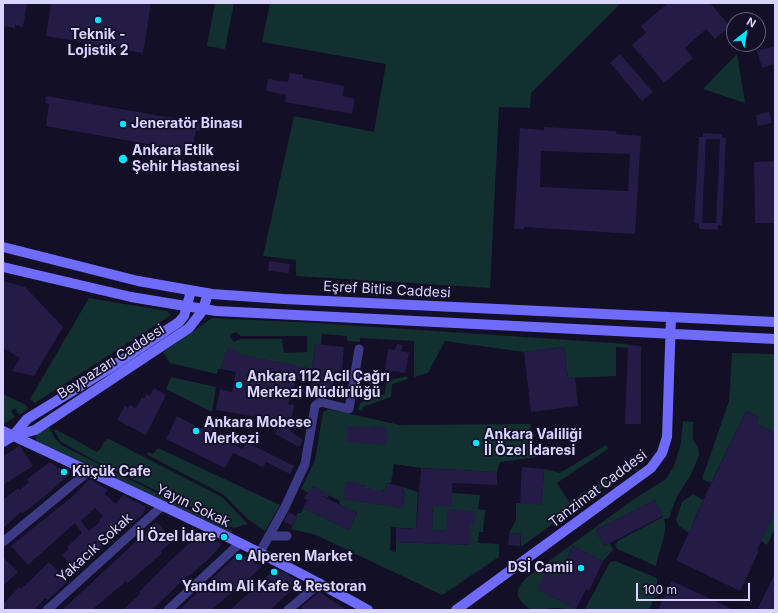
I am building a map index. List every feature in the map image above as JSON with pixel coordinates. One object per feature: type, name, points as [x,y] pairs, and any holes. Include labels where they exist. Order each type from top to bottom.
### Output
[{"type":"main road","name":"Eşref Bitlis Caddesi","points":[[3,247],[120,277],[208,293],[284,299],[775,322]]},
{"type":"main road","points":[[3,267],[131,297],[203,310],[670,335],[775,339]]},
{"type":"main road","name":"Beypazarı Caddesi","points":[[13,436],[27,418],[110,368],[179,322],[184,316],[191,291]]},
{"type":"main road","name":"Beypazarı Caddesi","points":[[3,442],[13,436],[35,430],[182,333],[193,324],[203,310],[208,293]]},
{"type":"main road","name":"Tanzimat Caddesi","points":[[456,610],[605,503],[657,462],[665,447],[668,435],[671,318]]},
{"type":"main road","name":"Yayın Sokak","points":[[3,431],[90,470],[320,583],[368,610]]},
{"type":"street","points":[[259,554],[285,507],[305,464],[315,406],[320,402],[349,409],[359,349]]},
{"type":"street","points":[[3,542],[90,470]]},
{"type":"street","name":"Yakacık Sokak","points":[[47,610],[162,506]]},
{"type":"street","points":[[269,536],[287,536]]},
{"type":"street","points":[[168,610],[239,544]]},
{"type":"street","points":[[288,610],[320,583]]},
{"type":"green space","points":[[215,3],[234,3],[225,49],[207,46]]},
{"type":"green space","points":[[270,3],[621,3],[531,93],[530,108],[499,107],[490,288],[296,276],[296,260],[263,256],[294,116],[374,132],[386,64],[262,42]]},
{"type":"green space","points":[[737,54],[745,103],[703,89]]},
{"type":"green space","points":[[89,298],[167,311],[171,315],[35,403],[30,399]]},
{"type":"green space","points":[[212,318],[316,323],[628,344],[628,348],[616,347],[616,376],[568,378],[564,347],[524,352],[445,341],[428,373],[414,377],[414,341],[360,338],[360,342],[347,341],[347,336],[322,334],[321,345],[315,344],[312,369],[226,352],[221,369],[218,369],[217,374],[170,363],[163,352]],"holes":[[[236,332],[241,336],[307,336],[307,352],[284,353],[282,339],[240,339],[234,342],[230,337]]]},
{"type":"green space","points":[[732,353],[775,354],[775,433],[756,423],[759,417],[746,411],[711,483],[702,479],[729,401]]},
{"type":"green space","points":[[407,376],[408,379],[392,384],[391,397],[363,407],[362,411],[358,410],[360,403],[367,400],[370,379],[375,380],[374,398],[385,394],[386,381]]},
{"type":"green space","points":[[171,377],[216,387],[212,412],[166,389]]},
{"type":"green space","points":[[3,394],[26,405],[28,409],[19,415],[15,408],[11,411],[15,417],[3,424]]},
{"type":"green space","points":[[328,409],[400,425],[530,424],[537,457],[500,462],[497,472],[421,468],[394,464],[391,483],[387,483],[386,491],[382,490],[382,492],[366,488],[366,486],[359,485],[359,483],[344,499],[403,508],[405,492],[402,491],[403,487],[418,492],[416,529],[391,527],[390,551],[396,552],[396,542],[470,545],[470,532],[432,530],[433,506],[452,493],[480,495],[478,509],[485,510],[483,532],[479,532],[478,543],[499,544],[499,557],[442,595],[316,535],[291,529],[297,517],[296,516],[298,513],[301,513],[303,508],[349,530],[357,513],[339,504],[340,501],[329,495],[327,498],[323,496],[324,492],[313,487],[309,493],[301,489],[315,460],[323,412]]},
{"type":"green space","points":[[683,421],[693,422],[693,440],[698,447],[699,455],[691,475],[677,496],[669,518],[664,519],[664,535],[656,566],[617,549],[615,545],[619,540],[663,517],[655,500],[596,530],[604,546],[610,543],[613,550],[603,561],[573,546],[557,577],[537,589],[578,610],[557,608],[531,610],[526,606],[519,598],[518,591],[522,582],[527,577],[634,499],[666,479],[674,466],[681,443]]},
{"type":"green space","points":[[49,427],[54,437],[61,445],[234,532],[231,533],[36,441],[36,434]]},
{"type":"green space","points":[[55,429],[97,452],[105,441],[109,439],[222,497],[248,524],[234,528],[95,461],[60,441],[54,430]]},
{"type":"green space","points":[[606,445],[608,449],[557,483],[569,502],[636,459],[638,462],[521,547],[521,534],[509,533],[516,520],[516,503],[542,504],[544,469],[560,473]]},
{"type":"green space","points":[[158,448],[280,505],[265,531],[249,520],[224,495],[146,454],[150,452],[153,454]]},
{"type":"green space","points":[[693,494],[703,500],[689,533],[679,526],[676,520],[682,502]]},
{"type":"green space","points":[[775,512],[775,528],[767,545],[761,541]]},
{"type":"green space","points":[[615,561],[657,578],[657,591],[649,610],[585,609],[610,562]]},
{"type":"building","points":[[3,3],[27,3],[23,27],[15,25],[15,28],[3,26]]},
{"type":"building","name":"Teknik - Lojistik 2","points":[[51,3],[151,3],[143,53],[46,36]]},
{"type":"building","points":[[668,3],[710,3],[726,21],[726,29],[715,39],[706,29],[685,48],[693,58],[664,83],[632,45],[646,33],[641,26]]},
{"type":"building","points":[[775,46],[775,64],[762,68],[757,52],[766,52],[766,48]]},
{"type":"building","points":[[620,54],[653,92],[642,101],[610,63]]},
{"type":"building","points":[[290,73],[303,75],[303,78],[344,86],[343,96],[355,99],[352,114],[285,102],[286,95],[266,91],[268,79],[288,82]]},
{"type":"building","name":"Jeneratör Binası","points":[[46,96],[201,123],[200,131],[196,130],[192,152],[46,126],[49,104],[45,103]]},
{"type":"building","points":[[769,112],[772,123],[758,126],[756,115]]},
{"type":"building","points":[[544,127],[616,131],[616,134],[641,136],[635,234],[524,227],[524,229],[514,229],[520,128],[544,130]],"holes":[[[541,151],[630,154],[628,191],[540,187]]]},
{"type":"building","points":[[703,133],[722,134],[722,138],[726,138],[722,225],[718,225],[718,230],[699,229],[699,224],[694,223],[699,137],[703,137]],"holes":[[[706,139],[720,139],[716,223],[702,223]]]},
{"type":"building","points":[[775,161],[775,223],[755,223],[754,162]]},
{"type":"building","points":[[269,261],[290,264],[289,273],[268,271]]},
{"type":"building","points":[[3,281],[25,287],[63,327],[34,376],[12,371],[20,358],[3,348]]},
{"type":"building","points":[[315,344],[344,347],[341,381],[334,380],[333,398],[310,396],[311,381],[297,379],[288,404],[294,405],[290,431],[303,440],[299,447],[275,434],[282,421],[216,410],[220,389],[232,392],[236,372],[221,369],[227,348],[239,351],[238,354],[312,369]]},
{"type":"building","points":[[397,344],[403,345],[401,351],[409,353],[405,373],[385,370],[388,349],[395,350]]},
{"type":"building","points":[[628,345],[641,346],[641,424],[625,424]]},
{"type":"building","points":[[564,347],[568,378],[575,377],[578,406],[531,412],[524,352]]},
{"type":"building","points":[[154,388],[166,395],[146,435],[117,420],[125,406],[128,408],[130,405],[136,408],[142,397],[144,399],[146,394],[150,396]]},
{"type":"building","points":[[746,411],[759,417],[756,423],[775,433],[775,512],[740,591],[676,560]]},
{"type":"building","points":[[177,416],[202,429],[208,419],[219,424],[213,435],[243,449],[246,442],[294,466],[290,474],[266,462],[263,467],[233,453],[225,468],[166,439]]},
{"type":"building","points":[[348,426],[372,428],[372,426],[387,428],[386,445],[347,442]]},
{"type":"building","points":[[20,446],[33,466],[3,485],[3,456]]},
{"type":"building","points":[[50,462],[61,470],[64,468],[70,474],[45,496],[23,513],[21,512],[3,528],[3,500],[18,488],[20,490],[29,482],[27,479]]},
{"type":"building","points":[[522,467],[544,469],[542,505],[520,503]]},
{"type":"building","points":[[421,468],[497,472],[497,485],[452,483],[452,507],[433,506],[432,530],[446,531],[448,509],[475,511],[474,525],[470,525],[470,545],[396,542],[396,528],[416,529]]},
{"type":"building","points":[[90,479],[108,490],[105,494],[116,504],[123,495],[146,507],[143,514],[95,552],[94,550],[74,570],[62,555],[69,549],[67,547],[82,533],[75,523],[28,565],[11,546],[73,496]],"holes":[[[95,508],[103,516],[99,520],[100,522],[89,531],[81,521]]]},
{"type":"building","points":[[346,481],[359,483],[359,485],[366,486],[366,488],[382,491],[386,491],[387,483],[403,487],[402,491],[405,492],[403,508],[343,499]]},
{"type":"building","points":[[313,487],[332,496],[322,496],[357,513],[349,530],[303,508],[307,500],[304,498]]},
{"type":"building","points":[[655,500],[663,516],[604,546],[596,530]]},
{"type":"building","points":[[289,512],[297,517],[292,526],[284,521]]},
{"type":"building","points":[[157,522],[173,541],[161,551],[162,553],[128,583],[126,581],[92,610],[62,610]]},
{"type":"building","points":[[198,532],[222,544],[211,557],[189,576],[188,575],[152,610],[123,610],[170,561],[195,538]]},
{"type":"building","points":[[509,533],[521,534],[520,546],[508,545]]},
{"type":"building","points":[[573,546],[603,561],[589,591],[586,589],[576,609],[537,589],[546,571],[557,577]]},
{"type":"building","points":[[239,553],[262,567],[211,610],[179,610]]},
{"type":"building","points":[[3,557],[18,572],[3,586]]},
{"type":"building","points":[[49,562],[68,581],[48,600],[45,598],[34,610],[7,610],[3,604],[19,587],[21,589]]},
{"type":"building","points":[[276,568],[294,578],[299,583],[270,610],[230,610]]},
{"type":"building","points":[[775,573],[775,610],[757,610]]},
{"type":"building","points":[[672,581],[734,610],[658,610]]},
{"type":"building","points":[[319,592],[347,610],[304,610],[301,607]]},
{"type":"place","name":"Teknik - Lojistik 2","points":[[98,20]]},
{"type":"place","name":"Jeneratör Binası","points":[[123,124]]},
{"type":"place","name":"Ankara Etlik Şehir Hastanesi","points":[[123,159]]},
{"type":"place","name":"Ankara 112 Acil Çağrı Merkezi Müdürlüğü","points":[[239,385]]},
{"type":"place","name":"Ankara Mobese Merkezi","points":[[196,431]]},
{"type":"place","name":"Ankara Valiliği İl Özel İdaresi","points":[[476,443]]},
{"type":"place","name":"Küçük Cafe","points":[[64,472]]},
{"type":"place","name":"İl Özel İdare","points":[[224,537]]},
{"type":"place","name":"Alperen Market","points":[[239,557]]},
{"type":"place","name":"DSİ Camii","points":[[581,568]]},
{"type":"place","name":"Yandım Ali Kafe & Restoran","points":[[274,572]]}]
